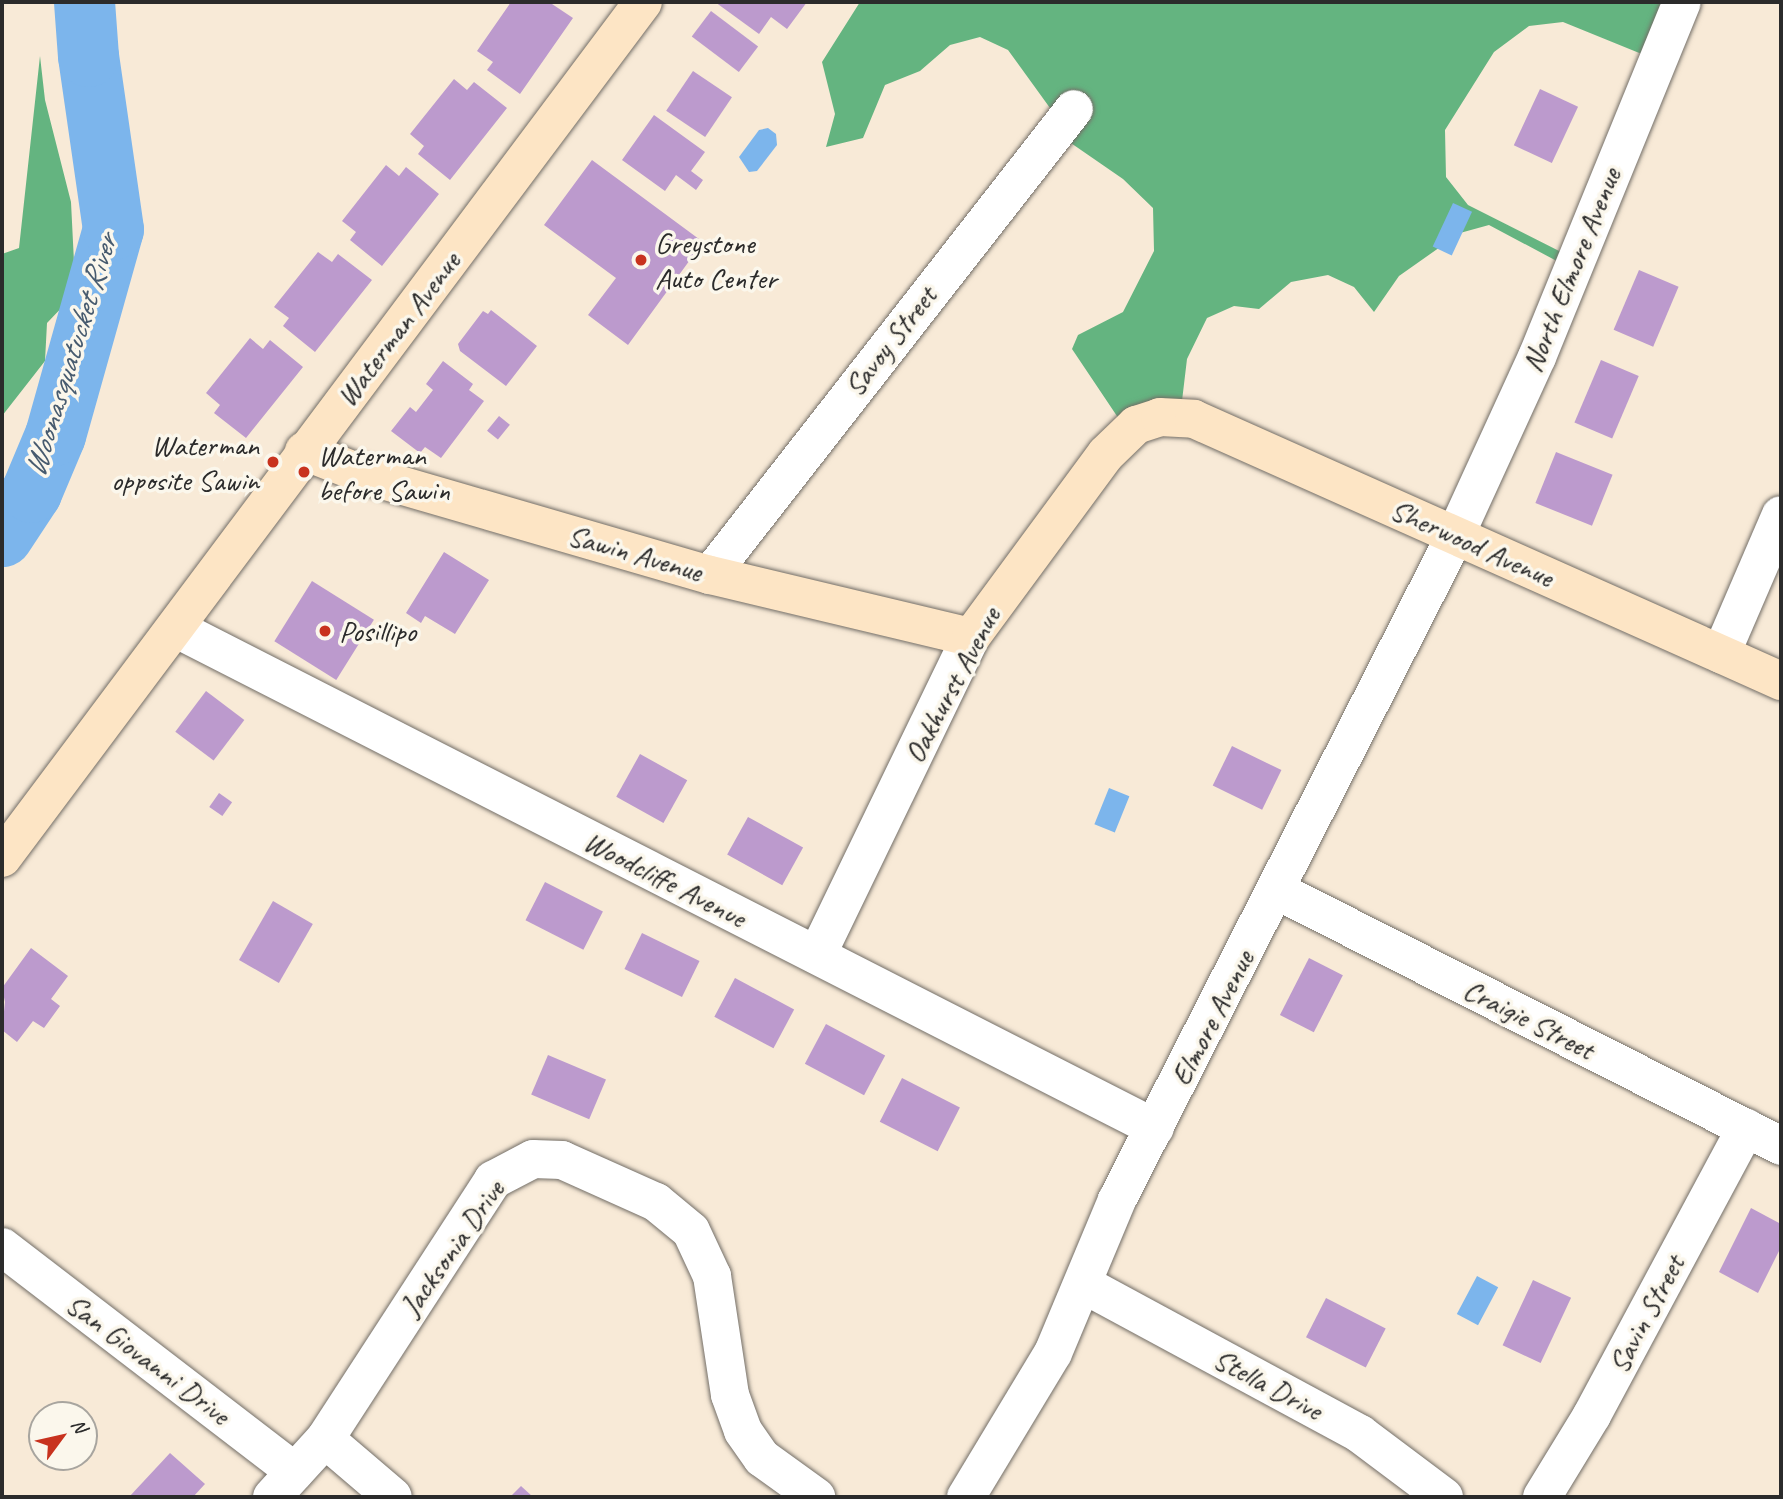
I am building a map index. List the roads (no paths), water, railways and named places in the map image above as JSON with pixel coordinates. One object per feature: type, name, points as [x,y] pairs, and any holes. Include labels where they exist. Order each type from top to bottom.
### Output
[{"type":"street","name":"Waterman Avenue","points":[[2,858],[304,451],[643,2]]},
{"type":"street","name":"North Elmore Avenue","points":[[1455,536],[1537,357],[1682,2]]},
{"type":"street","name":"Savoy Street","points":[[709,575],[1074,109]]},
{"type":"street","name":"Sherwood Avenue","points":[[1160,416],[1194,419],[1781,681]]},
{"type":"street","name":"Oakhurst Avenue","points":[[817,956],[971,637],[1084,478],[1136,425],[1160,416]]},
{"type":"street","name":"Sawin Avenue","points":[[304,451],[362,474],[709,575],[971,637]]},
{"type":"street","points":[[1721,654],[1781,514]]},
{"type":"street","name":"Elmore Avenue","points":[[966,1497],[1054,1353],[1117,1200],[1278,891],[1455,536]]},
{"type":"street","name":"Woodcliffe Avenue","points":[[175,628],[1156,1128]]},
{"type":"street","name":"Craigie Street","points":[[1278,891],[1781,1146]]},
{"type":"street","name":"Savin Street","points":[[1542,1497],[1592,1415],[1746,1128]]},
{"type":"street","name":"Jacksonia Drive","points":[[284,1485],[324,1439],[493,1180],[508,1168],[533,1159],[562,1160],[656,1202],[691,1231],[712,1276],[730,1395],[743,1431],[762,1458],[816,1497]]},
{"type":"street","name":"San Giovanni Drive","points":[[2,1247],[284,1485]]},
{"type":"street","name":"Stella Drive","points":[[1083,1284],[1360,1434],[1444,1497]]},
{"type":"street","points":[[324,1439],[393,1497]]},
{"type":"water","points":[[768,128],[776,134],[777,145],[757,171],[749,172],[739,157],[759,130]]},
{"type":"water","points":[[1453,203],[1472,212],[1452,255],[1433,247]]},
{"type":"water","points":[[1109,788],[1129,796],[1115,832],[1094,824]]},
{"type":"water","points":[[1477,1276],[1498,1287],[1478,1325],[1457,1314]]},
{"type":"waterway","name":"Woonasquatucket River","points":[[2,536],[31,492],[55,435],[113,229],[88,56],[84,2]]},
{"type":"place","name":"Greystone Auto Center","points":[[641,260]]},
{"type":"place","name":"Waterman opposite Sawin","points":[[273,462]]},
{"type":"place","name":"Waterman before Sawin","points":[[304,472]]},
{"type":"place","name":"Posillipo","points":[[325,631]]}]
